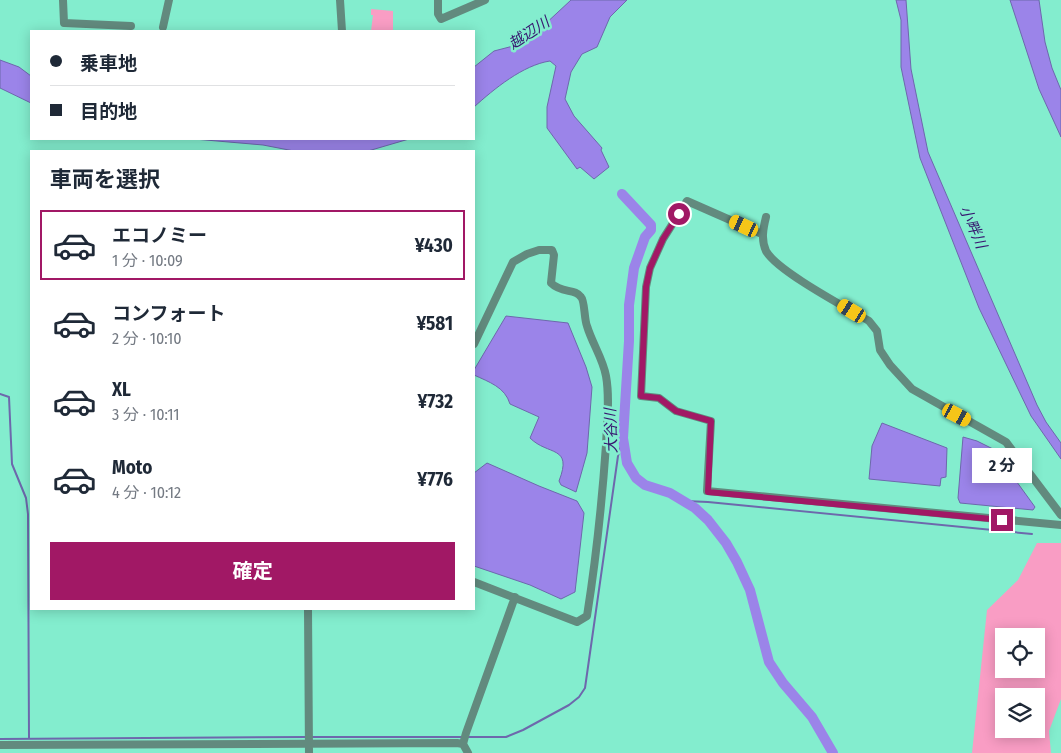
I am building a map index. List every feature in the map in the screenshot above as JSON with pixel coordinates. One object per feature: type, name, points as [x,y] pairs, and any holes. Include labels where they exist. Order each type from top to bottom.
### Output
[{"type":"street","points":[[63,0],[64,23],[131,26]]},
{"type":"street","points":[[163,27],[170,0]]},
{"type":"street","points":[[340,0],[342,30]]},
{"type":"street","points":[[438,0],[438,14],[441,19],[485,0]]},
{"type":"street","points":[[762,234],[687,201],[663,239],[650,268],[646,287],[641,396],[659,398],[676,411],[711,421],[708,492],[1061,525]]},
{"type":"street","points":[[766,217],[762,234],[766,251],[779,266],[869,321],[877,330],[880,350],[890,365],[912,389],[1006,442],[1061,515]]},
{"type":"street","points":[[475,342],[513,262],[517,258],[539,250],[552,250],[554,255],[551,283],[563,291],[572,291],[580,294],[584,301],[583,312],[606,373],[608,395],[604,479],[587,616],[577,622],[475,582]]},
{"type":"street","points":[[468,753],[463,744],[466,733],[514,597]]},
{"type":"street","points":[[308,610],[309,753]]},
{"type":"street","points":[[122,744],[122,753]]},
{"type":"street","points":[[0,745],[463,744]]},
{"type":"shaded area","points":[[571,0],[627,0],[610,17],[597,47],[582,54],[571,72],[565,99],[574,116],[602,148],[601,150],[609,167],[594,179],[580,167],[577,169],[547,128],[547,107],[556,66],[550,61],[540,63],[519,73],[475,106],[475,66],[494,51],[521,44]]},
{"type":"shaded area","points":[[896,0],[906,0],[911,69],[928,152],[1037,405],[1061,443],[1061,459],[1031,416],[979,308],[920,158],[901,67],[901,20]]},
{"type":"shaded area","points":[[1010,0],[1039,0],[1045,42],[1052,68],[1061,90],[1061,137],[1039,89]]},
{"type":"shaded area","points":[[371,9],[393,11],[393,30],[371,30],[373,15],[371,15]]},
{"type":"shaded area","points":[[0,60],[19,67],[30,75],[30,103],[0,88]]},
{"type":"shaded area","points":[[206,140],[406,140],[371,150],[289,150],[263,145]]},
{"type":"shaded area","points":[[506,316],[568,323],[592,387],[587,453],[576,492],[561,485],[559,481],[563,470],[561,456],[537,444],[530,438],[539,417],[510,404],[508,398],[500,389],[475,375],[475,368]]},
{"type":"shaded area","points":[[882,423],[947,448],[946,477],[941,478],[940,486],[869,479],[872,446]]},
{"type":"shaded area","points":[[963,437],[993,449],[1035,507],[1033,510],[960,503],[958,498]]},
{"type":"shaded area","points":[[487,463],[577,501],[584,513],[575,592],[561,599],[530,585],[475,566],[475,472]]},
{"type":"shaded area","points":[[1037,543],[1061,543],[1061,699],[1049,731],[1051,753],[972,753],[987,610],[1018,580]]},
{"type":"waterway","name":"大谷川","points":[[622,194],[651,225],[651,230],[645,237],[634,268],[629,305],[629,341],[623,438],[627,463],[636,478],[645,485],[670,493],[695,508],[708,520],[726,543],[750,590],[769,662],[783,683],[812,717],[833,753]]},
{"type":"waterway","points":[[0,394],[9,397],[12,464],[26,498],[28,514],[29,738]]},
{"type":"waterway","points":[[467,737],[506,737],[523,730],[569,705],[579,697],[585,688],[618,456],[623,438]]},
{"type":"waterway","points":[[685,501],[1032,534]]},
{"type":"waterway","points":[[0,739],[308,737]]},
{"type":"waterway","points":[[312,737],[463,737]]},
{"type":"route","points":[[679,214],[663,239],[650,268],[646,287],[643,319],[641,396],[659,398],[676,411],[711,421],[708,492],[1002,520]]},
{"type":"water label","name":"越辺川","points":[[529,33]]},
{"type":"water label","name":"小畔川","points":[[973,227]]}]
